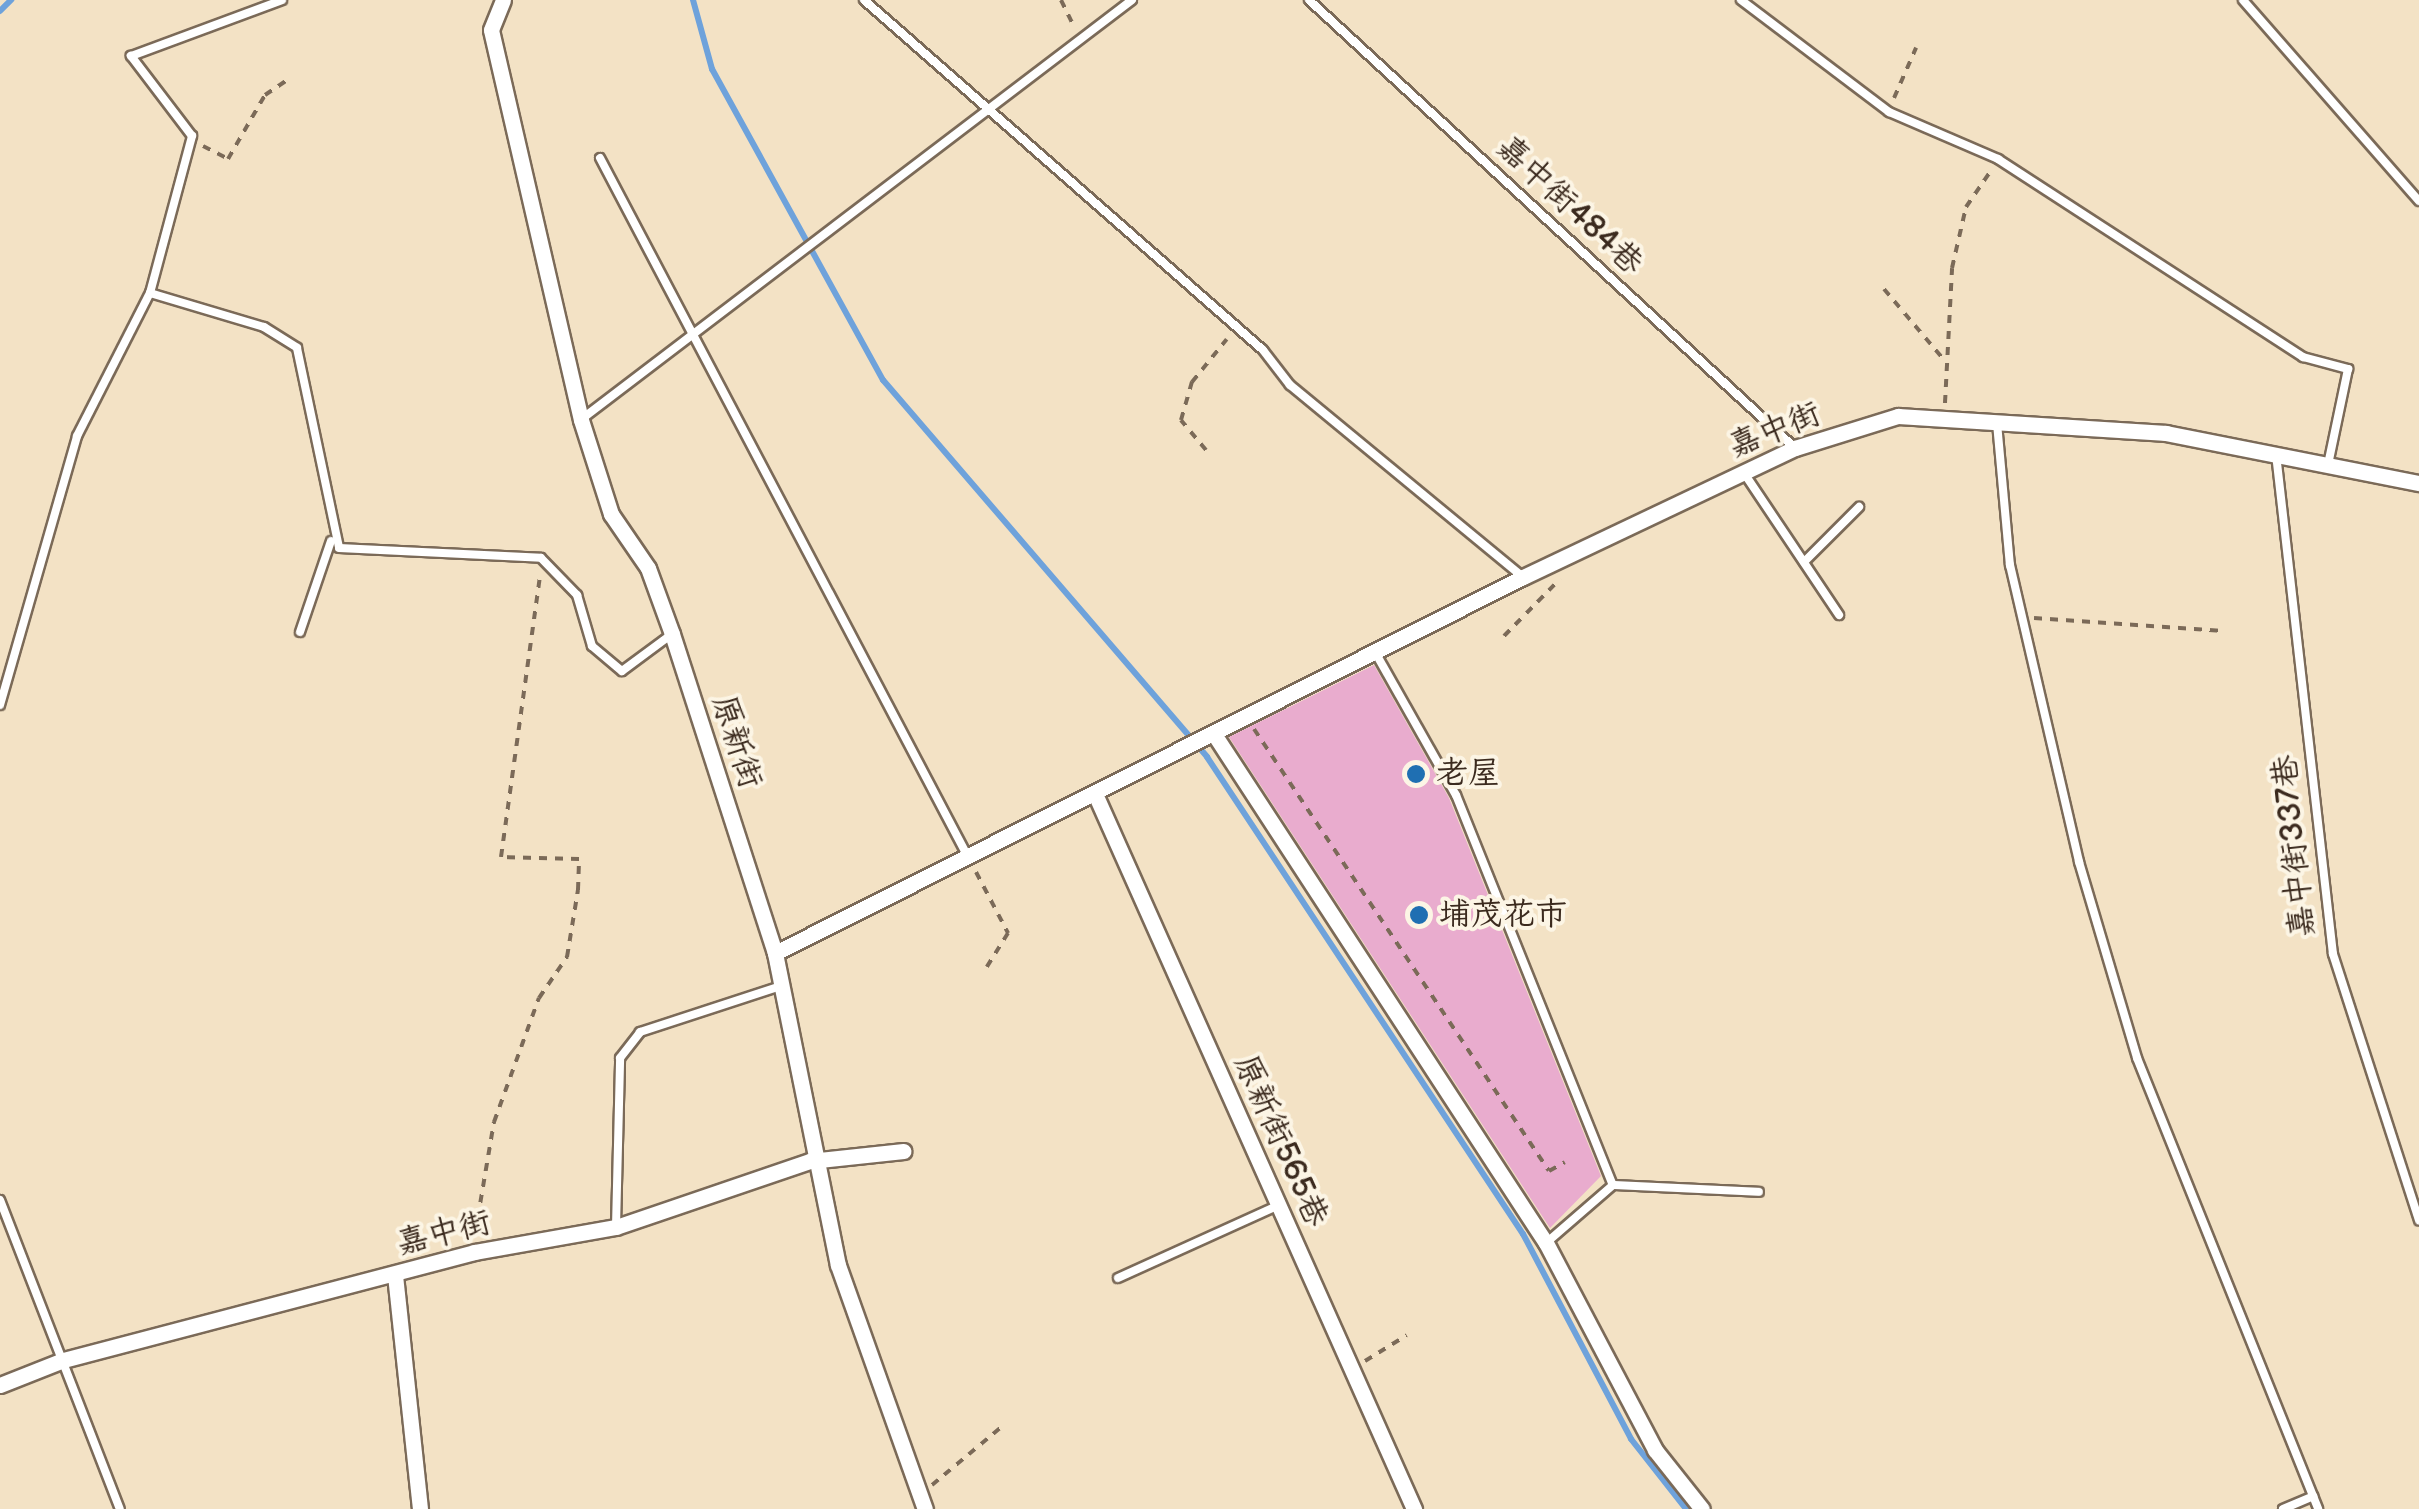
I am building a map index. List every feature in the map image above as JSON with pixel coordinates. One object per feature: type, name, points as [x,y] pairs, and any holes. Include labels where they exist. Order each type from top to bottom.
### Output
[{"type":"street","name":"原新街","points":[[504,0],[491,30],[581,420],[611,514],[648,568],[775,952],[810,1162],[923,1503]]},
{"type":"street","name":"嘉中街","points":[[1096,796],[1374,650],[1744,472],[1796,448],[1898,416],[1946,414],[1997,422],[2166,433],[2419,483]]},
{"type":"street","points":[[1208,736],[1546,1242],[1655,1450],[1702,1509]]},
{"type":"street","points":[[775,952],[1096,796]]},
{"type":"street","name":"原新街565巷","points":[[1096,796],[1414,1509]]},
{"type":"street","name":"嘉中街","points":[[0,1385],[63,1360],[474,1252],[616,1227],[810,1162],[903,1151]]},
{"type":"street","points":[[395,1275],[420,1509]]},
{"type":"lane","points":[[0,705],[78,436],[150,293],[192,136],[131,56],[282,0]]},
{"type":"lane","points":[[864,0],[1237,327],[1290,385],[1523,577]]},
{"type":"lane","points":[[581,420],[1132,0]]},
{"type":"lane","name":"嘉中街484巷","points":[[1309,0],[1796,448]]},
{"type":"lane","points":[[1740,0],[1889,112],[1998,159],[2302,357],[2348,369],[2328,464]]},
{"type":"lane","points":[[2243,0],[2419,201]]},
{"type":"lane","points":[[600,158],[968,857]]},
{"type":"lane","points":[[150,293],[264,327],[297,348],[332,485],[330,541],[300,632]]},
{"type":"lane","points":[[1997,422],[2022,617],[2138,1058],[2318,1509]]},
{"type":"lane","name":"嘉中街337巷","points":[[2276,454],[2332,954],[2419,1220]]},
{"type":"lane","points":[[1744,472],[1839,615]]},
{"type":"lane","points":[[1804,562],[1859,507]]},
{"type":"lane","points":[[330,541],[355,552],[542,558],[577,594],[606,663],[637,667],[672,634]]},
{"type":"lane","points":[[1374,650],[1456,795],[1613,1185]]},
{"type":"lane","points":[[616,1227],[620,1058],[640,1032],[778,987]]},
{"type":"lane","points":[[1546,1242],[1613,1185],[1759,1192]]},
{"type":"lane","points":[[0,1200],[120,1509]]},
{"type":"lane","points":[[1118,1278],[1278,1205]]},
{"type":"lane","points":[[2283,1509],[2313,1496]]},
{"type":"path","points":[[1061,0],[1081,40]]},
{"type":"path","points":[[1889,112],[1916,48]]},
{"type":"path","points":[[192,136],[228,160],[265,95],[286,81]]},
{"type":"path","points":[[1946,414],[1944,360],[1966,207],[1998,159]]},
{"type":"path","points":[[1884,289],[1944,360]]},
{"type":"path","points":[[1206,450],[1182,420],[1192,382],[1237,327]]},
{"type":"path","points":[[474,1252],[494,1122],[540,998],[567,957],[578,890],[580,860],[500,857],[542,558]]},
{"type":"path","points":[[1504,636],[1565,574]]},
{"type":"path","points":[[2022,617],[2224,631]]},
{"type":"path","points":[[1246,717],[1549,1171],[1565,1162]]},
{"type":"path","points":[[968,857],[1008,933],[987,967]]},
{"type":"path","points":[[1352,1370],[1407,1335]]},
{"type":"path","points":[[923,1503],[1005,1424]]},
{"type":"building","name":"埔茂花市","points":[[1374,665],[1449,798],[1601,1176],[1550,1228],[1229,737]]},
{"type":"waterway","points":[[0,11],[11,0]]},
{"type":"waterway","points":[[693,0],[712,69],[883,380],[1207,757],[1523,1234],[1631,1439],[1686,1509]]},
{"type":"place","name":"老屋","points":[[1416,774]]},
{"type":"place","name":"埔茂花市","points":[[1419,915]]}]
